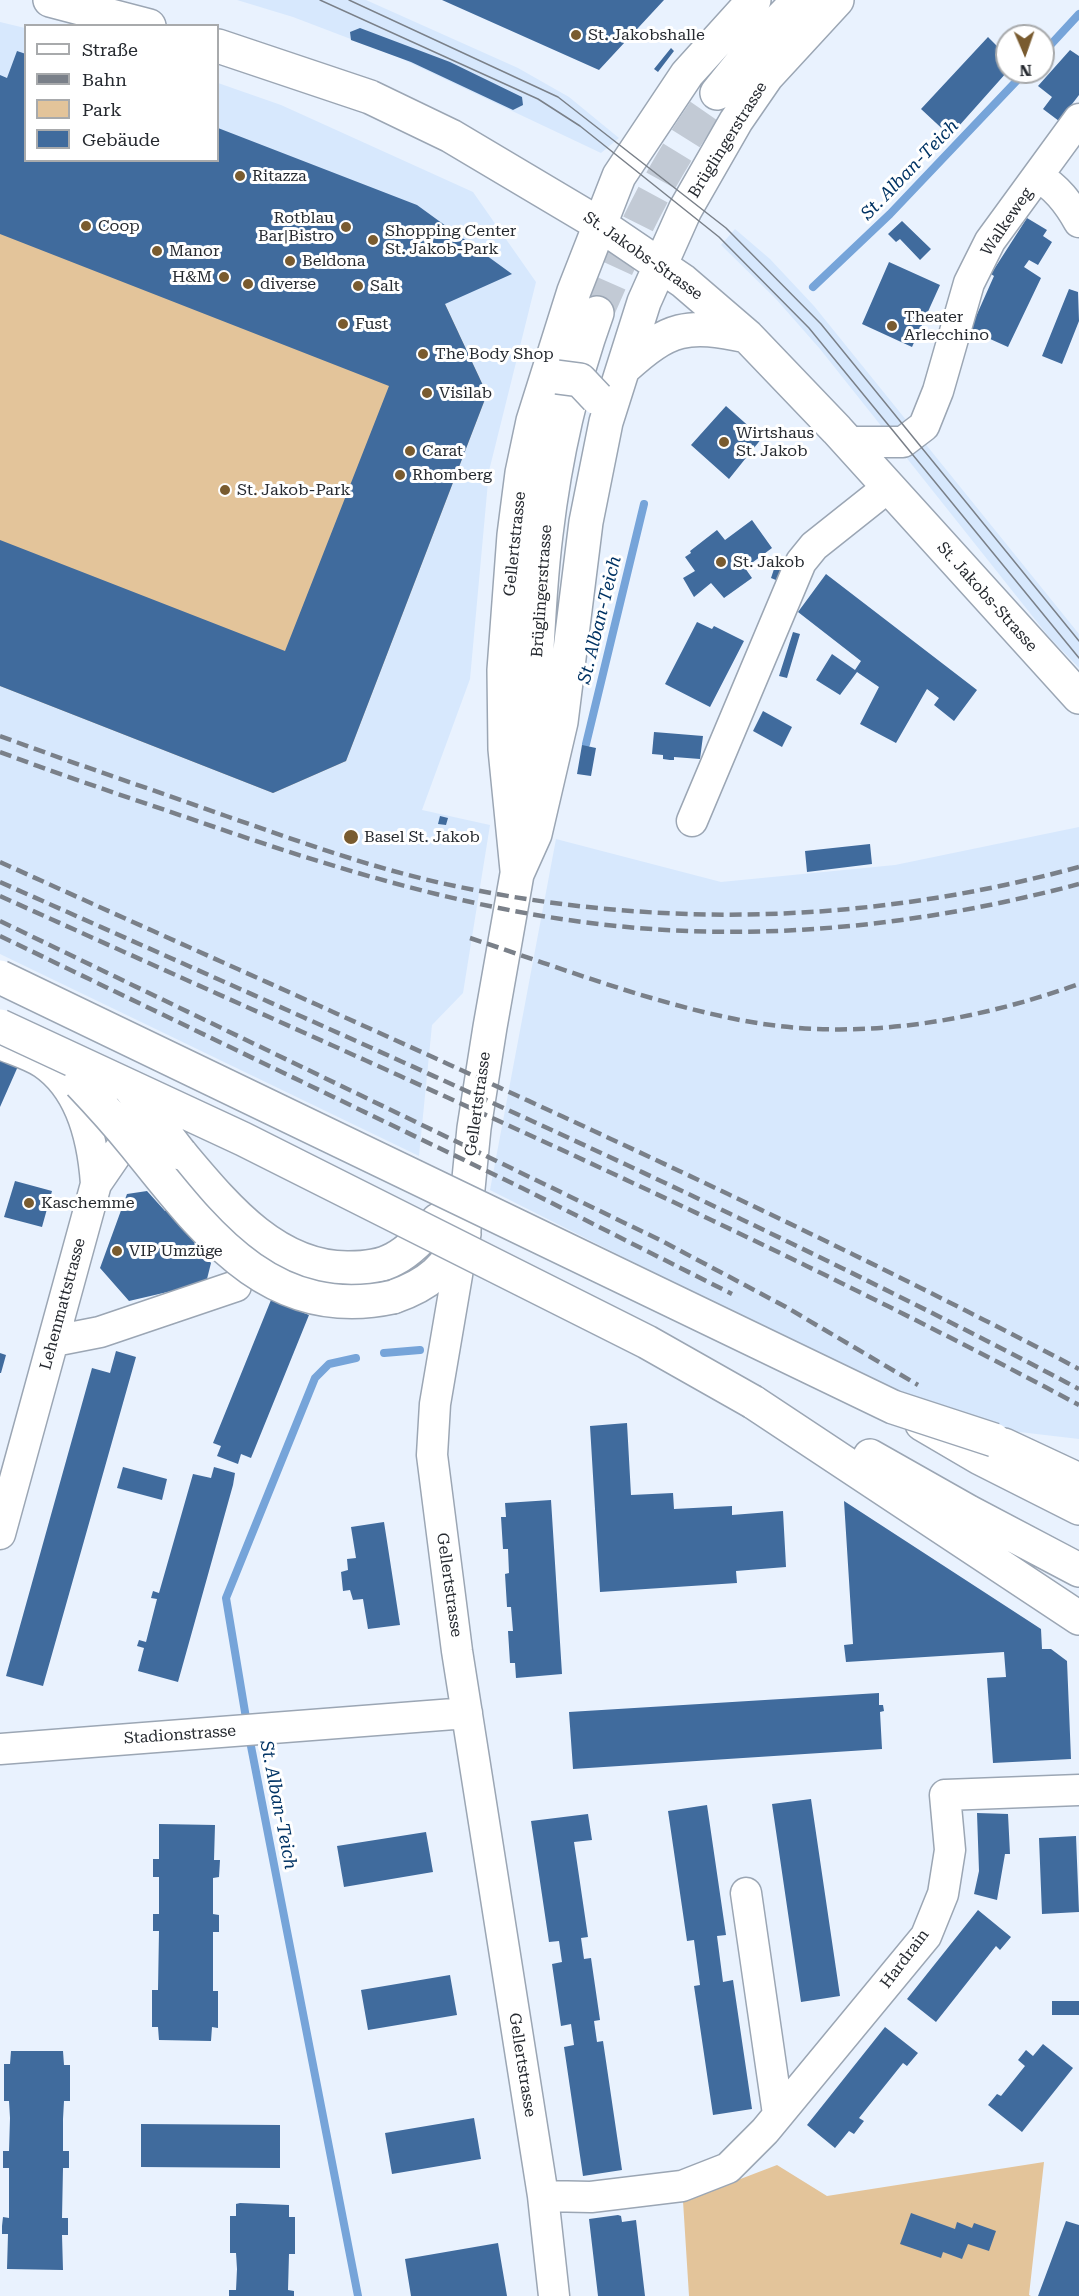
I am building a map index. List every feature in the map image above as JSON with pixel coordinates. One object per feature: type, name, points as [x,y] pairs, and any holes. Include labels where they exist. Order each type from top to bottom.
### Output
[{"type":"main road","points":[[50,0],[140,24]]},
{"type":"main road","points":[[599,224],[619,176],[676,89],[710,47],[754,0]]},
{"type":"main road","name":"Brüglingerstrasse","points":[[717,93],[759,41],[799,0]]},
{"type":"main road","name":"Brüglingerstrasse","points":[[659,264],[685,210],[736,121],[767,76],[837,0]]},
{"type":"main road","name":"St. Jakobs-Strasse","points":[[219,46],[370,98],[451,136],[599,224],[691,287],[747,336],[847,442],[1079,697]]},
{"type":"main road","name":"Gellertstrasse","points":[[517,874],[505,749],[504,670],[514,534],[522,473],[599,224]]},
{"type":"main road","name":"Gellertstrasse","points":[[451,1227],[467,1185],[490,1027],[517,874],[535,834],[561,722],[601,410],[624,368],[635,328],[659,264]]},
{"type":"main road","name":"Brüglingerstrasse","points":[[517,874],[531,762],[540,590],[553,479],[566,414],[597,313]]},
{"type":"main road","points":[[624,368],[647,346],[681,331],[701,328],[747,336]]},
{"type":"main road","points":[[551,380],[580,380],[601,410]]},
{"type":"main road","points":[[0,969],[36,992],[70,1019],[99,1048],[225,1208],[258,1235],[313,1263],[345,1268],[377,1266],[393,1260],[411,1247],[451,1227],[450,1261],[436,1274],[393,1297],[365,1302],[336,1302],[295,1292],[252,1270],[209,1235],[80,1083],[57,1065],[0,1035]]},
{"type":"main road","points":[[0,977],[893,1407],[987,1449],[1079,1480]]},
{"type":"main road","points":[[0,1026],[243,1139],[627,1331],[753,1402],[1079,1618]]},
{"type":"main road","points":[[753,1402],[820,1430],[1079,1570]]},
{"type":"main road","points":[[987,1449],[1079,1508]]},
{"type":"street","name":"Walkeweg","points":[[847,442],[903,442],[924,426],[938,391],[969,283],[990,241],[1079,119]]},
{"type":"street","points":[[1038,177],[1047,182],[1070,205],[1079,222]]},
{"type":"street","points":[[692,821],[801,562],[814,546],[888,488]]},
{"type":"street","points":[[0,1044],[43,1063],[63,1081],[78,1107],[88,1134],[96,1184]]},
{"type":"street","name":"Lehenmattstrasse","points":[[0,1534],[96,1184],[120,1149],[140,1134],[162,1125],[195,1124],[212,1129],[398,1223],[451,1227]]},
{"type":"street","name":"Gellertstrasse","points":[[451,1227],[444,1355],[435,1404],[432,1455],[467,1713],[543,2196],[554,2296]]},
{"type":"street","points":[[54,1341],[100,1332],[236,1286]]},
{"type":"street","name":"Stadionstrasse","points":[[0,1749],[467,1713]]},
{"type":"street","name":"Hardrain","points":[[543,2196],[591,2197],[682,2186],[728,2168],[778,2114],[926,1936],[943,1894],[950,1850],[945,1795],[1079,1790]]},
{"type":"street","points":[[746,1893],[778,2114]]},
{"type":"shaded area","points":[[237,0],[366,0],[518,68],[569,97],[619,138],[601,153],[398,57],[293,17]]},
{"type":"shaded area","points":[[0,22],[24,28],[24,162],[219,162],[219,83],[281,105],[473,192],[536,282],[489,471],[470,679],[422,810],[490,825],[463,993],[432,1025],[419,1156],[0,954]]},
{"type":"shaded area","points":[[735,229],[770,259],[814,306],[1079,634],[1079,668],[1049,637],[820,349],[776,299],[721,245]]},
{"type":"shaded area","points":[[1079,827],[1079,1439],[917,1420],[770,1331],[490,1190],[556,839],[721,882],[895,865]]},
{"type":"green space","name":"St. Jakob-Park","points":[[0,129],[24,158],[24,162],[32,162],[445,304],[487,394],[346,761],[273,793],[0,686]]},
{"type":"green space","points":[[1044,2162],[1029,2295],[1031,2296],[689,2296],[683,2201],[777,2165],[827,2196]]},
{"type":"building","name":"St. Jakobshalle","points":[[442,0],[664,0],[599,70]]},
{"type":"building","points":[[360,28],[450,62],[522,97],[523,105],[513,110],[411,62],[351,40],[350,32]]},
{"type":"building","points":[[988,37],[995,44],[996,84],[950,136],[921,109]]},
{"type":"building","points":[[671,48],[674,51],[658,72],[654,69]]},
{"type":"building","points":[[1070,50],[1079,56],[1079,95],[1059,121],[1043,109],[1052,97],[1038,86],[1055,84],[1055,67]]},
{"type":"building","points":[[17,51],[24,53],[24,162],[219,162],[219,128],[417,205],[512,274],[445,304],[487,394],[346,761],[273,793],[0,686],[0,540],[285,651],[389,386],[0,234],[0,75],[7,78]]},
{"type":"building","points":[[1027,218],[1047,230],[1043,236],[1052,242],[1038,265],[1029,260],[1024,267],[1041,278],[1008,347],[970,330],[994,276],[991,274]]},
{"type":"building","points":[[902,221],[931,249],[920,260],[900,239],[896,242],[888,234]]},
{"type":"building","points":[[889,262],[940,285],[912,347],[862,324]]},
{"type":"building","points":[[1069,289],[1078,292],[1079,321],[1062,364],[1042,356]]},
{"type":"building","points":[[726,406],[762,438],[729,479],[691,445]]},
{"type":"building","name":"St. Jakob","points":[[752,520],[772,548],[745,568],[752,578],[724,598],[711,583],[694,597],[683,578],[695,571],[685,557],[717,530],[725,540]]},
{"type":"building","points":[[776,563],[789,568],[783,583],[771,578]]},
{"type":"building","points":[[826,574],[977,690],[954,721],[934,705],[939,698],[927,689],[896,743],[860,724],[879,687],[857,672],[840,695],[816,680],[832,654],[855,670],[861,661],[798,612]]},
{"type":"building","points":[[697,622],[712,629],[714,626],[744,641],[710,707],[665,684]]},
{"type":"building","points":[[793,632],[800,634],[787,678],[779,676]]},
{"type":"building","points":[[763,711],[792,727],[782,747],[753,731]]},
{"type":"building","points":[[654,732],[703,736],[700,759],[674,757],[674,760],[670,760],[663,759],[663,755],[652,754]]},
{"type":"building","points":[[582,745],[596,748],[591,776],[577,774]]},
{"type":"building","points":[[440,816],[448,818],[446,825],[438,824]]},
{"type":"building","points":[[870,844],[872,864],[807,872],[805,851]]},
{"type":"building","points":[[0,1055],[19,1064],[0,1107]]},
{"type":"building","points":[[205,1174],[235,1206],[194,1243],[211,1263],[206,1283],[129,1301],[100,1268],[127,1194],[147,1191],[165,1211]]},
{"type":"building","points":[[15,1181],[52,1191],[42,1227],[4,1217]]},
{"type":"building","points":[[271,1300],[309,1315],[251,1458],[241,1454],[238,1464],[217,1456],[221,1446],[213,1443]]},
{"type":"building","points":[[116,1351],[136,1357],[43,1686],[6,1676],[92,1368],[110,1373]]},
{"type":"building","points":[[0,1353],[6,1355],[1,1373],[0,1373]]},
{"type":"building","points":[[627,1423],[631,1495],[673,1493],[674,1509],[732,1506],[732,1515],[783,1511],[786,1567],[736,1571],[737,1583],[600,1592],[590,1426]]},
{"type":"building","points":[[123,1467],[167,1479],[162,1500],[117,1488]]},
{"type":"building","points":[[214,1467],[235,1473],[233,1485],[178,1682],[138,1671],[144,1648],[137,1646],[139,1640],[146,1642],[157,1599],[151,1598],[153,1591],[159,1593],[193,1474],[211,1478]]},
{"type":"building","points":[[551,1500],[562,1674],[516,1678],[515,1663],[510,1663],[508,1631],[513,1631],[511,1607],[507,1607],[505,1574],[509,1573],[508,1549],[503,1549],[501,1517],[506,1517],[505,1503]]},
{"type":"building","points":[[844,1501],[1041,1629],[1042,1649],[1051,1649],[1067,1661],[1071,1759],[993,1763],[987,1678],[1006,1677],[1004,1652],[846,1662],[844,1645],[853,1644]]},
{"type":"building","points":[[384,1522],[400,1625],[368,1629],[363,1599],[353,1600],[350,1590],[343,1591],[341,1572],[348,1570],[347,1559],[356,1558],[351,1527]]},
{"type":"building","points":[[879,1693],[879,1705],[883,1705],[884,1711],[880,1712],[882,1749],[573,1769],[569,1712]]},
{"type":"building","points":[[811,1799],[840,1996],[801,2002],[772,1804]]},
{"type":"building","points":[[707,1805],[726,1935],[717,1936],[723,1982],[733,1980],[752,2109],[713,2115],[694,1986],[700,1985],[694,1940],[687,1941],[668,1811]]},
{"type":"building","points":[[977,1813],[1008,1814],[1010,1854],[1005,1854],[997,1900],[974,1894],[979,1871]]},
{"type":"building","points":[[588,1814],[592,1840],[574,1842],[588,1937],[581,1938],[584,1959],[591,1958],[600,2020],[594,2021],[597,2042],[603,2041],[622,2170],[583,2176],[564,2047],[574,2045],[571,2024],[561,2026],[552,1964],[562,1962],[559,1941],[549,1942],[531,1821]]},
{"type":"building","points":[[159,1824],[215,1825],[214,1860],[220,1860],[219,1877],[213,1878],[213,1914],[219,1915],[219,1932],[213,1932],[213,1991],[218,1991],[218,2028],[212,2027],[211,2041],[159,2040],[158,2027],[152,2027],[152,1990],[158,1990],[159,1931],[153,1931],[153,1914],[159,1914],[159,1877],[153,1877],[153,1859],[159,1859]]},
{"type":"building","points":[[426,1832],[433,1872],[344,1887],[337,1846]]},
{"type":"building","points":[[1076,1836],[1079,1912],[1042,1914],[1039,1838]]},
{"type":"building","points":[[978,1910],[1011,1937],[1000,1950],[996,1946],[936,2022],[907,1999]]},
{"type":"building","points":[[450,1975],[457,2015],[368,2030],[361,1990]]},
{"type":"building","points":[[1052,2001],[1079,2001],[1079,2015],[1052,2015]]},
{"type":"building","points":[[885,2027],[918,2053],[907,2066],[903,2063],[859,2118],[864,2121],[854,2134],[849,2131],[835,2148],[807,2125]]},
{"type":"building","points":[[1043,2044],[1073,2068],[1022,2132],[988,2105],[997,2094],[1001,2096],[1025,2066],[1018,2060],[1026,2050],[1033,2056]]},
{"type":"building","points":[[11,2051],[63,2051],[64,2065],[70,2065],[70,2101],[64,2101],[63,2119],[63,2151],[69,2151],[69,2168],[63,2168],[62,2218],[68,2218],[68,2235],[62,2235],[63,2270],[7,2269],[8,2234],[2,2234],[2,2226],[3,2217],[9,2218],[9,2168],[3,2168],[3,2151],[9,2151],[10,2118],[9,2101],[4,2101],[4,2064],[10,2064]]},
{"type":"building","points":[[474,2118],[481,2159],[392,2174],[385,2133]]},
{"type":"building","points":[[141,2124],[280,2125],[280,2168],[141,2167]]},
{"type":"building","points":[[236,2204],[289,2205],[289,2217],[295,2217],[295,2254],[289,2254],[288,2290],[294,2291],[294,2296],[229,2296],[229,2290],[236,2290],[237,2269],[236,2253],[230,2253],[230,2216],[236,2216]]},
{"type":"building","points":[[911,2213],[955,2229],[957,2222],[972,2228],[974,2223],[996,2231],[989,2251],[968,2244],[962,2259],[943,2252],[941,2258],[900,2244]]},
{"type":"building","points":[[621,2216],[622,2222],[636,2220],[645,2296],[598,2296],[589,2219]]},
{"type":"building","points":[[1066,2221],[1079,2225],[1079,2296],[1038,2296]]},
{"type":"building","points":[[498,2243],[507,2296],[411,2296],[405,2259]]},
{"type":"waterway","name":"St. Alban-Teich","points":[[1055,40],[1079,14]]},
{"type":"waterway","name":"St. Alban-Teich","points":[[813,287],[890,214],[1014,84]]},
{"type":"waterway","name":"St. Alban-Teich","points":[[586,744],[644,504]]},
{"type":"waterway","name":"St. Alban-Teich","points":[[384,1353],[420,1350]]},
{"type":"waterway","name":"St. Alban-Teich","points":[[247,1724],[226,1598],[315,1378],[329,1364],[356,1358]]},
{"type":"waterway","name":"St. Alban-Teich","points":[[249,1736],[358,2296]]},
{"type":"tunnel","points":[[597,313],[665,172],[717,93]]},
{"type":"tram line","points":[[320,0],[538,99],[580,126],[719,237],[809,328],[1079,658]]},
{"type":"tram line","points":[[349,0],[558,97],[726,228],[821,324],[1079,641]]},
{"type":"railway","points":[[0,736],[282,836],[368,864],[455,886],[534,900],[612,909],[691,914],[768,914],[846,909],[924,900],[1001,886],[1079,867]]},
{"type":"railway","points":[[0,752],[260,842],[379,879],[501,908],[625,927],[737,932],[836,927],[934,915],[1079,884]]},
{"type":"railway","points":[[0,862],[678,1171],[813,1235],[1079,1369]]},
{"type":"railway","points":[[0,882],[544,1126],[813,1254],[1079,1389]]},
{"type":"railway","points":[[0,896],[679,1205],[813,1269],[1079,1405]]},
{"type":"railway","points":[[0,921],[662,1241],[786,1307],[918,1385]]},
{"type":"railway","points":[[0,936],[522,1188],[732,1294]]},
{"type":"railway","points":[[470,938],[668,1003],[735,1019],[779,1026],[866,1029],[953,1019],[1037,998],[1079,984]]},
{"type":"place","name":"St. Jakobshalle","points":[[576,35]]},
{"type":"place","name":"Ritazza","points":[[240,176]]},
{"type":"place","name":"Coop","points":[[86,226]]},
{"type":"place","name":"Rotblau Bar|Bistro","points":[[346,227]]},
{"type":"place","name":"Shopping Center St. Jakob-Park","points":[[373,240]]},
{"type":"place","name":"Manor","points":[[157,251]]},
{"type":"place","name":"Beldona","points":[[290,261]]},
{"type":"place","name":"H&M","points":[[224,277]]},
{"type":"place","name":"diverse","points":[[248,284]]},
{"type":"place","name":"Salt","points":[[358,286]]},
{"type":"place","name":"Fust","points":[[343,324]]},
{"type":"place","name":"Theater Arlecchino","points":[[892,326]]},
{"type":"place","name":"The Body Shop","points":[[423,354]]},
{"type":"place","name":"Visilab","points":[[427,393]]},
{"type":"place","name":"Wirtshaus St. Jakob","points":[[724,442]]},
{"type":"place","name":"Carat","points":[[410,451]]},
{"type":"place","name":"Rhomberg","points":[[400,475]]},
{"type":"place","name":"St. Jakob-Park","points":[[225,490]]},
{"type":"place","name":"St. Jakob","points":[[721,562]]},
{"type":"place","name":"Basel St. Jakob","points":[[351,837]]},
{"type":"place","name":"Kaschemme","points":[[29,1203]]},
{"type":"place","name":"VIP Umzüge","points":[[117,1251]]}]
